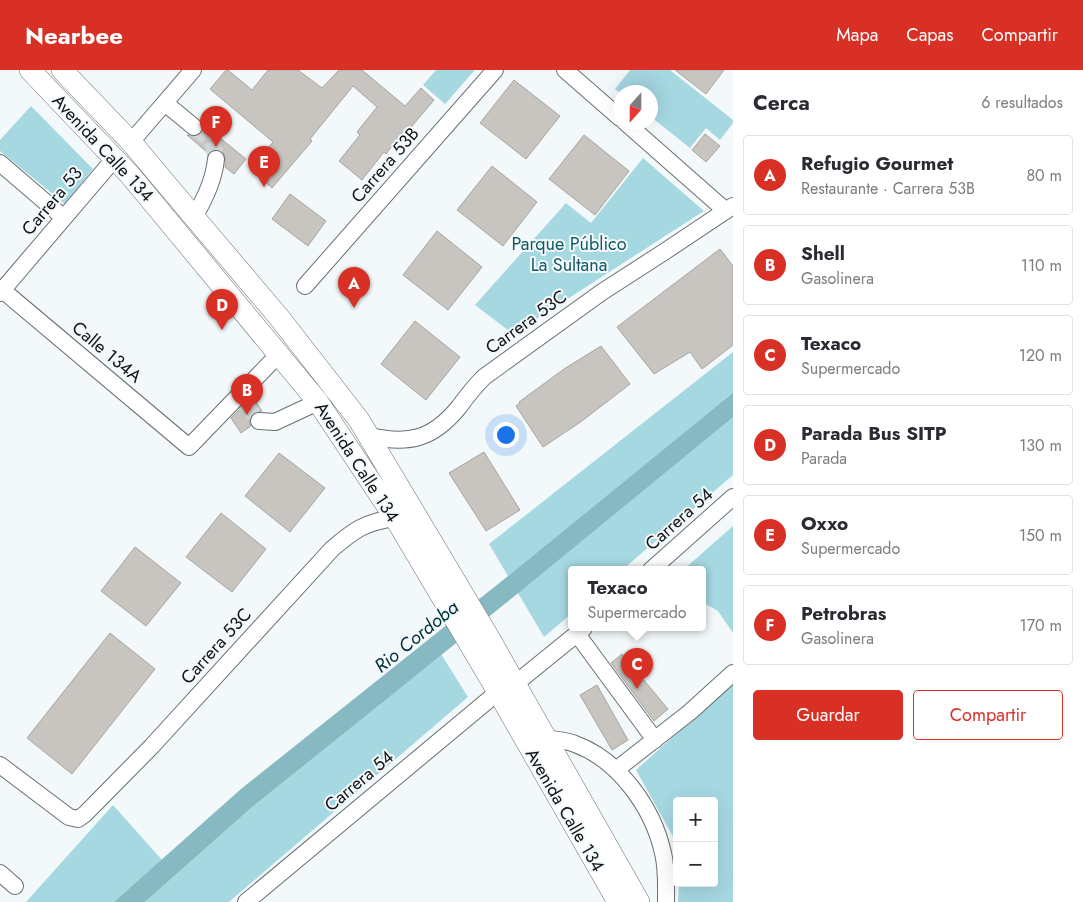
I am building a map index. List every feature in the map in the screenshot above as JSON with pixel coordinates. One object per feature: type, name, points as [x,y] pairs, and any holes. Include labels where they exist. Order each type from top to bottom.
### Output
[{"type":"main road","name":"Avenida Calle 134","points":[[30,70],[115,158],[318,402],[394,518],[453,596]]},
{"type":"main road","name":"Avenida Calle 134","points":[[62,70],[131,142],[278,316],[370,436],[453,596],[506,688],[618,902]]},
{"type":"main road","name":"Avenida Calle 134","points":[[506,688],[545,738],[639,902]]},
{"type":"street","points":[[131,142],[193,70]]},
{"type":"street","name":"Carrera 53B","points":[[305,286],[495,70]]},
{"type":"street","points":[[565,70],[613,112]]},
{"type":"street","points":[[165,103],[194,127]]},
{"type":"street","points":[[635,130],[730,208]]},
{"type":"street","name":"Carrera 53","points":[[1,291],[115,158]]},
{"type":"street","points":[[194,217],[202,204],[214,173],[216,159]]},
{"type":"street","points":[[0,164],[64,218]]},
{"type":"street","name":"Carrera 53C","points":[[370,436],[403,441],[422,437],[443,423],[484,378],[602,292],[730,208]]},
{"type":"street","name":"Calle 134A","points":[[1,291],[189,447],[242,398],[279,354]]},
{"type":"street","points":[[259,421],[276,422],[318,402]]},
{"type":"street","name":"Carrera 54","points":[[656,566],[733,498]]},
{"type":"street","name":"Carrera 53C","points":[[0,765],[68,817],[78,819],[152,746],[332,549],[354,530],[379,520],[394,518]]},
{"type":"street","points":[[580,631],[655,740]]},
{"type":"street","name":"Carrera 54","points":[[246,902],[506,688],[580,631]]},
{"type":"street","points":[[617,769],[690,712],[733,673]]},
{"type":"street","points":[[545,738],[574,743],[597,754],[617,769],[635,793],[655,826],[664,853],[667,881],[666,902]]},
{"type":"street","points":[[0,873],[15,886]]},
{"type":"green space","points":[[436,70],[475,70],[445,104],[423,85]]},
{"type":"green space","points":[[630,70],[670,70],[733,120],[733,123],[720,140],[706,128],[690,148],[658,123],[658,85],[618,85]]},
{"type":"green space","points":[[31,106],[93,169],[65,204],[0,151],[0,140]]},
{"type":"green space","name":"Parque Público La Sultana","points":[[643,158],[704,211],[513,334],[475,305],[566,203],[591,223]]},
{"type":"green space","points":[[733,352],[733,475],[627,566],[568,566],[568,616],[544,637],[489,544]]},
{"type":"green space","points":[[733,526],[733,633],[718,611],[706,604],[706,566],[688,566]]},
{"type":"green space","points":[[441,654],[468,697],[229,902],[145,902],[251,808]]},
{"type":"green space","points":[[733,683],[733,902],[678,902],[679,887],[718,887],[718,797],[673,797],[673,837],[636,770]]},
{"type":"green space","points":[[113,805],[162,860],[114,902],[26,902]]},
{"type":"shaded area","points":[[733,393],[733,417],[251,808],[145,902],[114,902],[241,789],[512,573]]},
{"type":"building","points":[[226,70],[252,90],[268,70],[298,70],[322,88],[339,70],[362,70],[405,106],[421,88],[434,100],[407,132],[404,130],[386,154],[384,152],[362,180],[339,161],[360,135],[357,132],[377,107],[353,86],[310,139],[312,141],[272,188],[251,169],[273,142],[210,89]]},
{"type":"building","points":[[675,70],[724,70],[706,94]]},
{"type":"building","points":[[514,80],[560,116],[526,159],[480,123]]},
{"type":"building","points":[[204,125],[246,159],[234,174],[225,167],[225,156],[222,151],[217,149],[208,153],[187,135],[198,136],[202,133]]},
{"type":"building","points":[[705,134],[720,146],[706,162],[692,150]]},
{"type":"building","points":[[584,135],[629,171],[595,215],[549,179]]},
{"type":"building","points":[[492,166],[537,202],[503,246],[457,210]]},
{"type":"building","points":[[290,194],[326,221],[308,246],[272,219]]},
{"type":"building","points":[[437,231],[482,267],[448,310],[403,275]]},
{"type":"building","points":[[720,249],[733,266],[733,345],[702,369],[690,352],[654,374],[617,327]]},
{"type":"building","points":[[415,321],[460,357],[426,400],[381,364]]},
{"type":"building","points":[[601,346],[630,384],[582,421],[543,447],[516,406],[564,369]]},
{"type":"building","points":[[252,397],[262,411],[251,415],[249,421],[251,426],[241,433],[231,418]]},
{"type":"building","points":[[484,452],[520,510],[486,531],[449,473]]},
{"type":"building","points":[[279,453],[325,488],[290,532],[245,496]]},
{"type":"building","points":[[221,513],[266,549],[232,592],[186,557]]},
{"type":"building","points":[[135,547],[181,583],[146,626],[101,591]]},
{"type":"building","points":[[110,633],[155,669],[72,774],[27,738]]},
{"type":"building","points":[[622,654],[668,709],[654,721],[611,663]]},
{"type":"building","points":[[597,685],[628,740],[612,750],[580,695]]},
{"type":"tunnel","points":[[194,127],[212,141],[216,159]]},
{"type":"tunnel","points":[[244,403],[259,421]]},
{"type":"place","name":"Petrobras","points":[[216,147]]},
{"type":"place","name":"Oxxo","points":[[264,187]]},
{"type":"place","name":"Refugio Gourmet","points":[[354,308]]},
{"type":"place","name":"Parada Bus SITP","points":[[222,330]]},
{"type":"place","name":"Shell","points":[[247,415]]},
{"type":"place","name":"Texaco","points":[[637,689]]},
{"type":"water label","name":"Rio Cordoba","points":[[416,636]]}]
